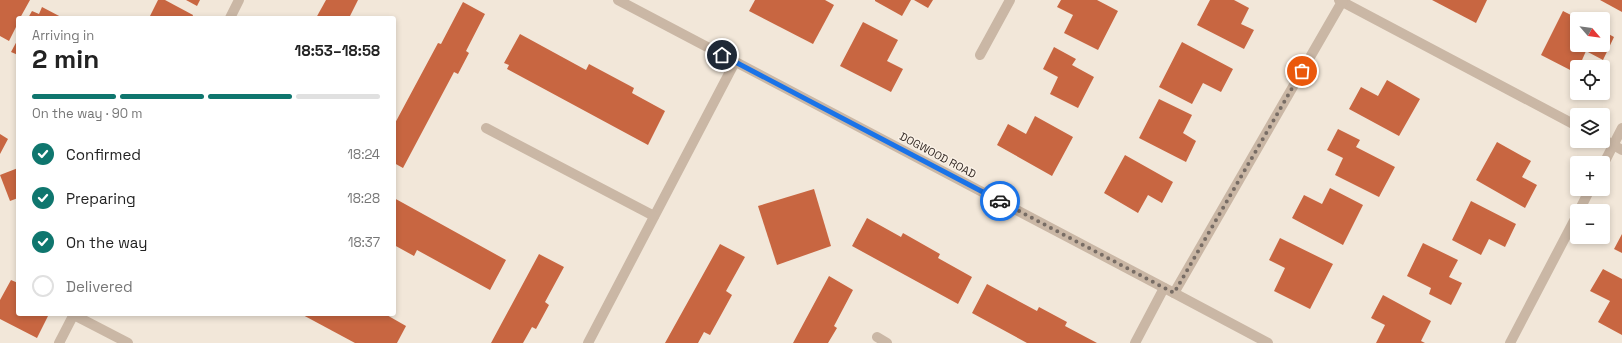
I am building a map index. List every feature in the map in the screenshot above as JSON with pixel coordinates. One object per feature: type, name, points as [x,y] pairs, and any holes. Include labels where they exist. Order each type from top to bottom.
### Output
[{"type":"street","points":[[231,16],[239,0]]},
{"type":"street","name":"DOGWOOD ROAD","points":[[618,0],[1268,343]]},
{"type":"street","points":[[980,55],[1010,0]]},
{"type":"street","points":[[1174,293],[1341,1],[1570,122]]},
{"type":"street","points":[[588,343],[735,62]]},
{"type":"street","points":[[486,128],[654,216]]},
{"type":"street","points":[[1610,156],[1618,147],[1622,128]]},
{"type":"street","points":[[1510,343],[1570,228]]},
{"type":"street","points":[[1135,343],[1164,288]]},
{"type":"street","points":[[60,343],[73,316]]},
{"type":"street","points":[[78,316],[128,343]]},
{"type":"street","points":[[877,337],[887,343]]},
{"type":"building","points":[[0,0],[30,0],[21,16],[16,16],[16,27],[9,41],[0,36]]},
{"type":"building","points":[[158,0],[165,0],[193,15],[193,16],[150,16]]},
{"type":"building","points":[[186,0],[200,0],[197,6]]},
{"type":"building","points":[[326,0],[358,0],[350,16],[317,16]]},
{"type":"building","points":[[755,0],[825,0],[834,5],[813,44],[749,11]]},
{"type":"building","points":[[875,0],[911,0],[902,16]]},
{"type":"building","points":[[914,0],[933,0],[928,8]]},
{"type":"building","points":[[1061,0],[1097,0],[1118,11],[1098,50],[1064,33],[1073,15],[1057,7]]},
{"type":"building","points":[[1210,0],[1234,0],[1249,8],[1241,24],[1254,30],[1244,49],[1197,25]]},
{"type":"building","points":[[1432,0],[1487,0],[1476,23]]},
{"type":"building","points":[[1600,0],[1622,0],[1622,12]]},
{"type":"building","points":[[463,2],[485,14],[466,51],[469,53],[458,74],[454,72],[403,168],[396,164],[396,121],[438,43],[441,44]]},
{"type":"building","points":[[42,7],[59,16],[29,16],[32,11],[39,14]]},
{"type":"building","points":[[1563,11],[1570,14],[1570,52],[1586,52],[1582,60],[1570,60],[1570,70],[1541,55]]},
{"type":"building","points":[[863,22],[898,40],[887,61],[903,69],[891,92],[840,66]]},
{"type":"building","points":[[520,34],[586,70],[589,64],[634,88],[632,93],[665,111],[648,145],[507,69],[509,65],[504,63]]},
{"type":"building","points":[[1610,35],[1614,37],[1610,45]]},
{"type":"building","points":[[1182,42],[1233,69],[1221,92],[1203,83],[1192,104],[1159,87]]},
{"type":"building","points":[[16,43],[16,54],[11,52]]},
{"type":"building","points":[[1054,47],[1076,59],[1072,65],[1094,77],[1078,108],[1050,94],[1058,77],[1043,69]]},
{"type":"building","points":[[1588,52],[1607,52],[1603,60]]},
{"type":"building","points":[[1387,80],[1420,99],[1399,136],[1349,109],[1361,87],[1378,96]]},
{"type":"building","points":[[1159,99],[1192,115],[1183,133],[1196,141],[1186,162],[1139,138]]},
{"type":"building","points":[[1035,116],[1073,137],[1052,176],[997,145],[1008,124],[1026,134]]},
{"type":"building","points":[[1338,129],[1360,140],[1356,147],[1395,167],[1379,197],[1335,175],[1343,158],[1327,150]]},
{"type":"building","points":[[0,134],[8,139],[0,154]]},
{"type":"building","points":[[1497,142],[1531,161],[1522,177],[1537,185],[1525,208],[1476,180]]},
{"type":"building","points":[[1125,155],[1173,182],[1162,203],[1148,195],[1138,213],[1104,193]]},
{"type":"building","points":[[16,169],[16,199],[10,201],[0,175]]},
{"type":"building","points":[[1330,188],[1363,205],[1343,245],[1292,218],[1304,195],[1322,204]]},
{"type":"building","points":[[814,189],[831,246],[777,265],[758,206]]},
{"type":"building","points":[[396,199],[506,260],[490,290],[417,250],[414,256],[396,246]]},
{"type":"building","points":[[1471,201],[1516,224],[1505,247],[1489,239],[1481,255],[1452,240]]},
{"type":"building","points":[[867,218],[901,237],[903,233],[940,254],[938,258],[972,277],[958,304],[852,246]]},
{"type":"building","points":[[1622,234],[1622,253],[1614,249]]},
{"type":"building","points":[[1280,238],[1333,264],[1310,309],[1274,291],[1285,268],[1269,260]]},
{"type":"building","points":[[1423,243],[1458,260],[1449,277],[1462,283],[1451,305],[1429,294],[1431,288],[1407,276]]},
{"type":"building","points":[[720,244],[745,257],[726,291],[732,295],[710,335],[704,332],[698,343],[665,343]]},
{"type":"building","points":[[539,254],[564,267],[545,302],[549,305],[536,329],[532,327],[523,343],[491,343]]},
{"type":"building","points":[[1603,269],[1622,279],[1622,335],[1598,322],[1610,301],[1590,291]]},
{"type":"building","points":[[829,276],[853,290],[834,326],[837,328],[828,343],[793,343]]},
{"type":"building","points":[[11,280],[16,282],[16,316],[48,316],[37,338],[0,319],[0,300]]},
{"type":"building","points":[[987,284],[1037,311],[1039,307],[1067,322],[1065,326],[1097,343],[1027,343],[972,313]]},
{"type":"building","points":[[1383,295],[1431,321],[1421,341],[1425,343],[1376,343],[1385,325],[1371,318]]},
{"type":"building","points":[[305,316],[388,316],[406,326],[397,343],[355,343]]},
{"type":"way so far","points":[[1000,201],[1174,293],[1302,71]]},
{"type":"route","points":[[722,55],[1000,201]]}]
